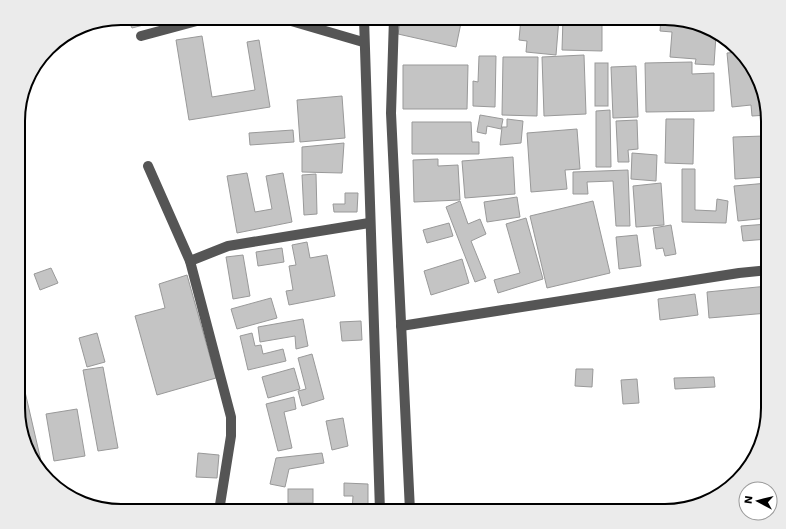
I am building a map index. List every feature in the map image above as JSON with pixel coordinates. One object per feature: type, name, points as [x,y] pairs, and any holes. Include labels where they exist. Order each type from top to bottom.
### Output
[{"type":"street","points":[[141,36],[182,25]]},
{"type":"street","points":[[305,25],[363,42]]},
{"type":"street","points":[[364,25],[369,223],[380,504]]},
{"type":"street","points":[[394,25],[391,114],[410,504]]},
{"type":"street","points":[[148,166],[190,261],[231,418],[231,436],[221,504]]},
{"type":"street","points":[[190,261],[228,246],[369,223]]},
{"type":"street","points":[[401,326],[761,271]]},
{"type":"building","points":[[130,25],[143,25],[132,28]]},
{"type":"building","points":[[400,25],[461,25],[456,47],[398,34]]},
{"type":"building","points":[[520,25],[558,25],[556,55],[526,52],[527,41],[519,40]]},
{"type":"building","points":[[563,25],[602,25],[602,51],[562,50]]},
{"type":"building","points":[[660,25],[678,26],[696,30],[716,40],[714,65],[695,64],[696,59],[670,57],[672,32],[660,31]]},
{"type":"building","points":[[202,36],[212,97],[255,90],[247,42],[259,40],[270,107],[189,120],[176,40]]},
{"type":"building","points":[[727,53],[732,53],[741,62],[754,84],[758,96],[761,115],[752,116],[751,105],[732,107]]},
{"type":"building","points":[[584,55],[586,114],[544,116],[542,57]]},
{"type":"building","points":[[479,56],[496,56],[495,107],[473,106],[473,81],[478,82]]},
{"type":"building","points":[[503,57],[538,57],[537,116],[502,115]]},
{"type":"building","points":[[692,62],[692,74],[714,73],[714,111],[646,112],[645,63]]},
{"type":"building","points":[[595,63],[608,63],[608,106],[595,106]]},
{"type":"building","points":[[403,65],[468,65],[467,109],[403,109]]},
{"type":"building","points":[[636,66],[638,117],[613,118],[611,67]]},
{"type":"building","points":[[342,96],[345,138],[300,142],[297,100]]},
{"type":"building","points":[[610,110],[611,167],[596,167],[596,111]]},
{"type":"building","points":[[480,115],[503,119],[501,129],[487,126],[486,134],[477,132]]},
{"type":"building","points":[[507,119],[523,121],[521,143],[500,145],[502,127],[507,127]]},
{"type":"building","points":[[666,119],[694,119],[693,164],[665,163]]},
{"type":"building","points":[[637,120],[638,149],[628,150],[629,162],[618,162],[616,121]]},
{"type":"building","points":[[412,122],[471,122],[472,142],[479,142],[479,154],[412,154]]},
{"type":"building","points":[[577,129],[580,169],[565,170],[567,189],[531,192],[527,133]]},
{"type":"building","points":[[293,130],[294,142],[250,145],[249,133]]},
{"type":"building","points":[[761,136],[761,177],[735,179],[733,137]]},
{"type":"building","points":[[344,143],[342,173],[302,172],[302,147]]},
{"type":"building","points":[[632,153],[657,155],[656,181],[631,179]]},
{"type":"building","points":[[513,157],[515,194],[465,198],[462,161]]},
{"type":"building","points":[[438,159],[438,166],[458,165],[460,200],[414,202],[413,160]]},
{"type":"building","points":[[682,169],[695,169],[695,210],[716,211],[717,199],[728,201],[726,223],[682,222]]},
{"type":"building","points":[[628,170],[630,226],[616,226],[613,181],[587,182],[588,194],[573,194],[573,172]]},
{"type":"building","points":[[247,173],[255,212],[272,209],[266,176],[283,173],[292,222],[237,233],[227,176]]},
{"type":"building","points":[[316,174],[317,214],[304,215],[302,175]]},
{"type":"building","points":[[661,183],[664,225],[636,227],[633,186]]},
{"type":"building","points":[[761,184],[761,219],[738,221],[734,186]]},
{"type":"building","points":[[345,193],[358,193],[357,212],[334,212],[333,204],[345,204]]},
{"type":"building","points":[[517,197],[520,217],[487,222],[484,202]]},
{"type":"building","points":[[460,201],[468,224],[480,219],[486,234],[471,241],[486,278],[475,282],[446,207]]},
{"type":"building","points":[[593,201],[610,273],[547,288],[530,216]]},
{"type":"building","points":[[526,218],[543,279],[498,293],[494,280],[520,273],[506,224]]},
{"type":"building","points":[[449,223],[453,236],[427,243],[423,230]]},
{"type":"building","points":[[671,225],[676,254],[665,256],[663,248],[656,249],[653,228]]},
{"type":"building","points":[[761,225],[761,240],[743,241],[741,226]]},
{"type":"building","points":[[637,235],[641,266],[619,269],[616,237]]},
{"type":"building","points":[[307,242],[310,258],[327,255],[335,296],[289,305],[286,291],[293,290],[289,266],[296,265],[292,245]]},
{"type":"building","points":[[282,248],[284,262],[258,266],[256,252]]},
{"type":"building","points":[[243,255],[250,296],[233,299],[226,257]]},
{"type":"building","points":[[462,259],[469,283],[431,295],[424,271]]},
{"type":"building","points":[[51,268],[58,283],[40,290],[34,274]]},
{"type":"building","points":[[187,275],[216,378],[157,395],[135,316],[165,308],[159,284]]},
{"type":"building","points":[[761,287],[761,314],[709,318],[707,292]]},
{"type":"building","points":[[695,294],[698,315],[660,320],[658,299]]},
{"type":"building","points":[[271,298],[277,318],[237,329],[231,309]]},
{"type":"building","points":[[303,319],[308,346],[296,349],[295,336],[260,342],[258,327]]},
{"type":"building","points":[[361,321],[362,340],[342,341],[340,322]]},
{"type":"building","points":[[97,333],[105,362],[87,367],[79,338]]},
{"type":"building","points":[[252,333],[255,346],[261,345],[263,354],[283,349],[286,361],[248,370],[240,336]]},
{"type":"building","points":[[312,354],[324,399],[302,406],[298,391],[306,389],[298,358]]},
{"type":"building","points":[[103,367],[118,448],[98,451],[83,370]]},
{"type":"building","points":[[294,368],[300,389],[268,398],[262,377]]},
{"type":"building","points":[[576,369],[593,369],[592,387],[575,386]]},
{"type":"building","points":[[714,377],[715,387],[675,389],[674,378]]},
{"type":"building","points":[[637,379],[639,403],[623,404],[621,380]]},
{"type":"building","points":[[25,392],[41,461],[30,439],[27,427]]},
{"type":"building","points":[[294,397],[296,409],[284,412],[292,448],[278,451],[266,404]]},
{"type":"building","points":[[77,409],[85,456],[54,461],[46,414]]},
{"type":"building","points":[[343,418],[348,446],[332,450],[326,421]]},
{"type":"building","points":[[198,453],[219,455],[217,478],[196,477]]},
{"type":"building","points":[[322,453],[324,463],[289,469],[285,487],[270,484],[276,458]]},
{"type":"building","points":[[344,483],[368,484],[368,504],[352,504],[353,496],[344,496]]},
{"type":"building","points":[[288,489],[313,489],[313,503],[288,503]]}]
